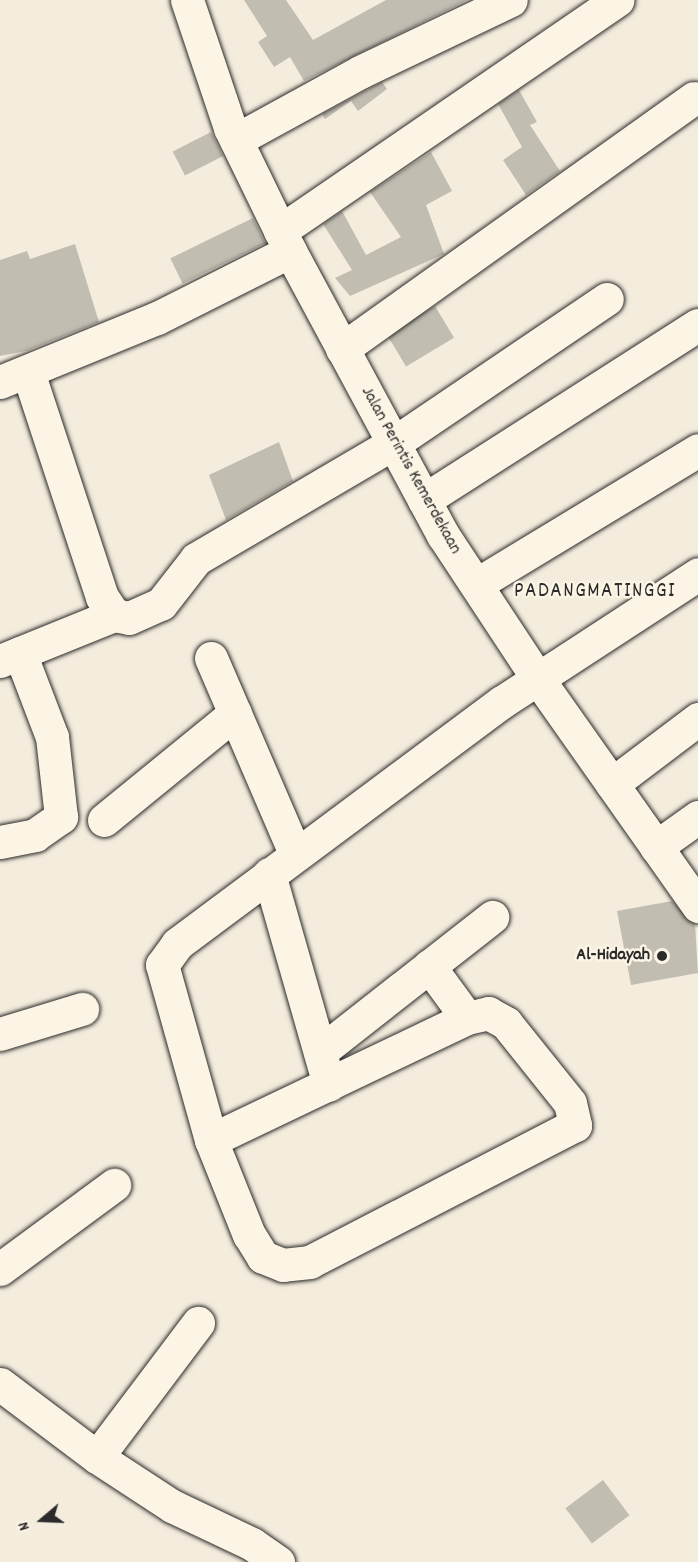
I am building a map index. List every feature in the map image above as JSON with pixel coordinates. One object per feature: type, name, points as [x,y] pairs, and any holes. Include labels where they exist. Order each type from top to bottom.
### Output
[{"type":"street","name":"Jalan Perintis Kemerdekaan","points":[[187,0],[236,140],[285,241],[424,500],[538,679],[698,906]]},
{"type":"street","points":[[236,140],[360,72],[512,0]]},
{"type":"street","points":[[114,615],[102,597],[14,377],[157,318],[285,241],[617,0]]},
{"type":"street","points":[[342,349],[694,98]]},
{"type":"street","points":[[0,842],[35,836],[61,817],[52,736],[10,657],[114,615],[129,618],[147,612],[161,603],[196,559],[394,443],[606,299]]},
{"type":"street","points":[[424,500],[698,325]]},
{"type":"street","points":[[477,584],[698,450]]},
{"type":"street","points":[[211,1140],[466,1018],[488,1013],[506,1023],[570,1103],[575,1125],[310,1262],[283,1265],[263,1257],[249,1235],[211,1140],[162,965],[177,944],[295,853],[538,679],[698,574]]},
{"type":"street","points":[[211,658],[295,853]]},
{"type":"street","points":[[104,820],[235,713]]},
{"type":"street","points":[[612,784],[698,719]]},
{"type":"street","points":[[656,848],[698,817]]},
{"type":"street","points":[[269,874],[329,1085]]},
{"type":"street","points":[[320,1052],[492,917]]},
{"type":"street","points":[[429,966],[466,1018]]},
{"type":"street","points":[[0,1034],[82,1009]]},
{"type":"street","points":[[0,1269],[114,1185]]},
{"type":"street","points":[[97,1457],[198,1323]]},
{"type":"street","points":[[3,1390],[97,1457],[172,1506],[252,1544],[278,1562]]},
{"type":"building","points":[[244,0],[286,0],[313,40],[386,0],[467,0],[304,81],[290,57],[274,67],[258,42],[267,36]]},
{"type":"building","points":[[382,82],[387,89],[358,111],[351,101],[325,119],[322,114]]},
{"type":"building","points":[[519,90],[537,122],[530,125],[560,171],[526,195],[503,160],[522,147],[498,104]]},
{"type":"building","points":[[211,132],[223,156],[185,176],[173,152]]},
{"type":"building","points":[[431,152],[452,191],[426,205],[444,254],[350,296],[335,278],[352,270],[323,224],[342,211],[366,255],[401,237],[370,192]]},
{"type":"building","points":[[253,218],[265,243],[183,283],[170,258]]},
{"type":"building","points":[[75,244],[99,322],[26,351],[0,356],[0,260],[27,251],[30,259]]},
{"type":"building","points":[[435,306],[454,338],[406,367],[387,335]]},
{"type":"building","points":[[279,442],[293,481],[226,520],[209,475]]},
{"type":"building","name":"Al-Hidayah","points":[[672,901],[695,924],[698,973],[631,985],[617,911]]},
{"type":"building","points":[[603,1480],[629,1515],[592,1543],[565,1508]]},
{"type":"place","name":"Al-Hidayah","points":[[662,956]]},
{"type":"district","name":"PADANGMATINGGI","points":[[595,592]]}]
